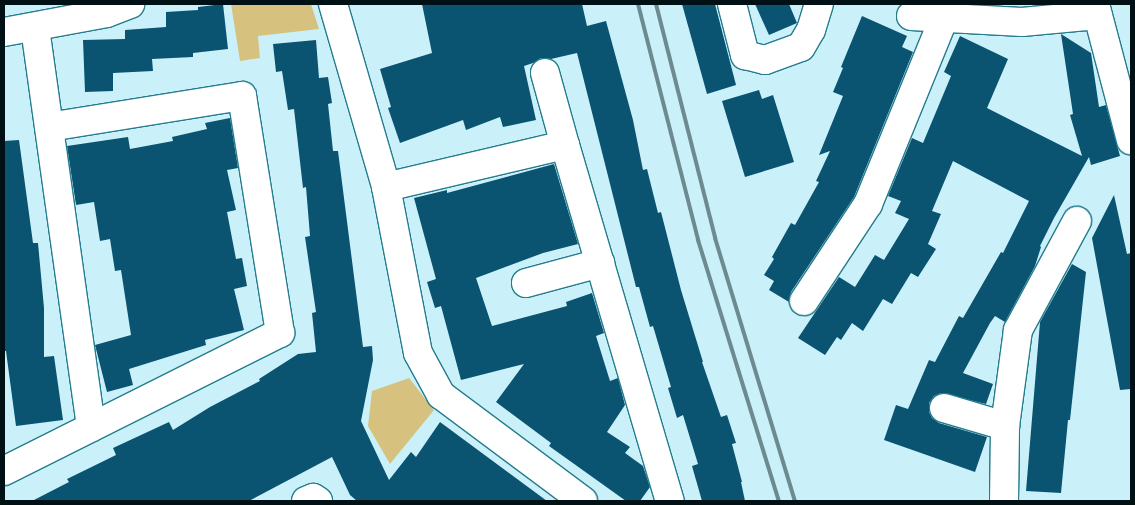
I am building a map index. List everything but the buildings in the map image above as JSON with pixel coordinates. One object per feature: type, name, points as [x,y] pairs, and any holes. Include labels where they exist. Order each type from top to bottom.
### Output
[{"type":"street","points":[[4,32],[36,28],[107,13],[130,4]]},
{"type":"street","points":[[332,4],[386,187],[418,353],[441,395],[583,501]]},
{"type":"street","points":[[732,4],[745,55],[765,60],[802,47],[811,30],[819,4]]},
{"type":"street","points":[[911,16],[1022,22],[1099,7],[1131,140]]},
{"type":"street","points":[[804,301],[868,204],[944,18]]},
{"type":"street","points":[[36,28],[91,427]]},
{"type":"street","points":[[545,73],[670,501]]},
{"type":"street","points":[[4,471],[280,333],[242,96],[49,127]]},
{"type":"street","points":[[386,187],[565,145]]},
{"type":"street","points":[[1010,499],[1005,426],[1018,330],[1077,222]]},
{"type":"street","points":[[526,283],[600,263]]},
{"type":"street","points":[[944,408],[1005,426]]},
{"type":"street","points":[[306,501],[313,498],[318,501]]},
{"type":"shaded area","points":[[231,4],[311,4],[319,29],[258,36],[260,58],[240,61]]},
{"type":"shaded area","points":[[409,378],[434,410],[390,464],[368,426],[372,391]]},
{"type":"railway","points":[[638,4],[698,240],[779,501]]},
{"type":"railway","points":[[656,4],[715,238],[795,501]]}]
